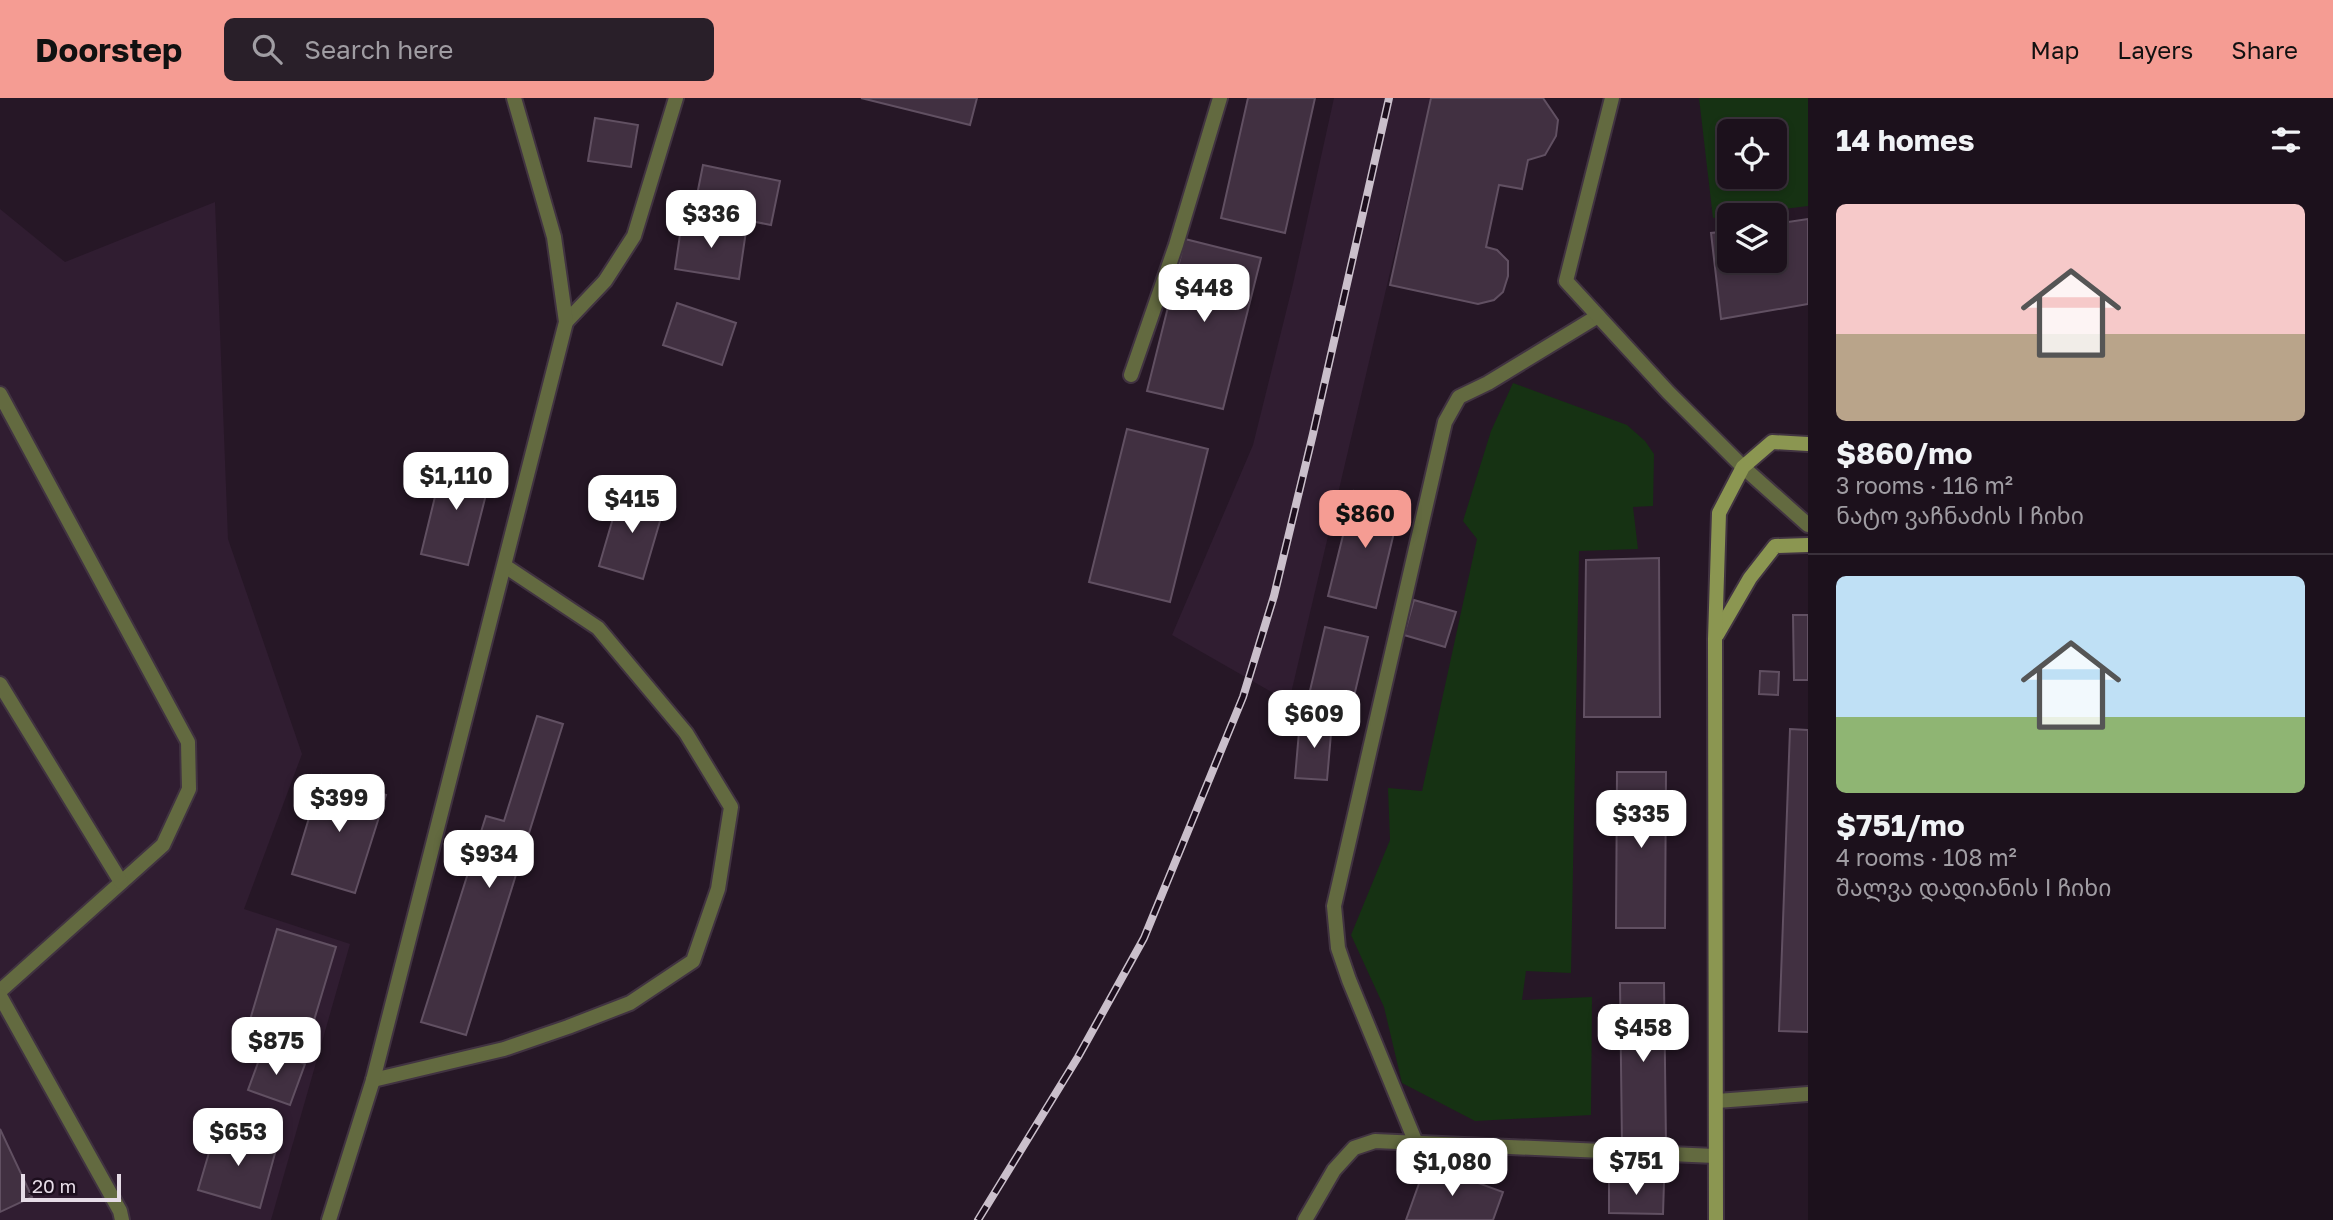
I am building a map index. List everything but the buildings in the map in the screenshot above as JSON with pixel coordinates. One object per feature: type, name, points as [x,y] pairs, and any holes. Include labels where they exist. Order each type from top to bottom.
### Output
[{"type":"main road","points":[[1716,1220],[1715,639],[1719,513],[1743,467],[1772,442],[1808,444]]},
{"type":"main road","points":[[1715,639],[1750,578],[1775,546],[1808,545]]},
{"type":"street","points":[[329,1220],[373,1080],[566,322],[554,237],[514,98]]},
{"type":"street","points":[[566,322],[605,281],[634,236],[676,98]]},
{"type":"street","points":[[1131,375],[1176,245],[1220,98]]},
{"type":"street","points":[[1612,98],[1566,281],[1668,392],[1743,467],[1808,525]]},
{"type":"street","points":[[1416,1143],[1349,980],[1338,948],[1334,906],[1445,422],[1460,397],[1598,316]]},
{"type":"street","points":[[0,394],[188,743],[189,789],[163,845],[0,990]]},
{"type":"street","points":[[373,1080],[504,1049],[630,1003],[693,961],[718,889],[731,807],[686,733],[598,628],[505,566]]},
{"type":"street","points":[[0,684],[121,882]]},
{"type":"street","points":[[0,996],[120,1211],[122,1220]]},
{"type":"street","points":[[1717,1101],[1808,1094]]},
{"type":"street","points":[[1305,1220],[1334,1170],[1354,1148],[1375,1141],[1715,1156]]},
{"type":"shaded area","points":[[1334,98],[1431,98],[1289,702],[1172,635],[1253,445],[1293,284]]},
{"type":"shaded area","points":[[215,202],[228,539],[302,754],[244,909],[350,944],[271,1220],[0,1220],[0,209],[65,262]]},
{"type":"green space","points":[[1699,98],[1808,98],[1808,206],[1787,209],[1787,203],[1717,203],[1717,217],[1713,218]]},
{"type":"green space","points":[[1513,383],[1627,425],[1645,441],[1654,454],[1653,506],[1633,507],[1638,549],[1579,551],[1571,973],[1526,971],[1522,1000],[1592,997],[1591,1115],[1475,1121],[1402,1083],[1384,1007],[1351,935],[1390,840],[1388,788],[1422,791],[1477,539],[1463,521],[1491,431]]},
{"type":"railway","points":[[978,1220],[1078,1057],[1144,938],[1243,697],[1274,596],[1389,98]]}]
